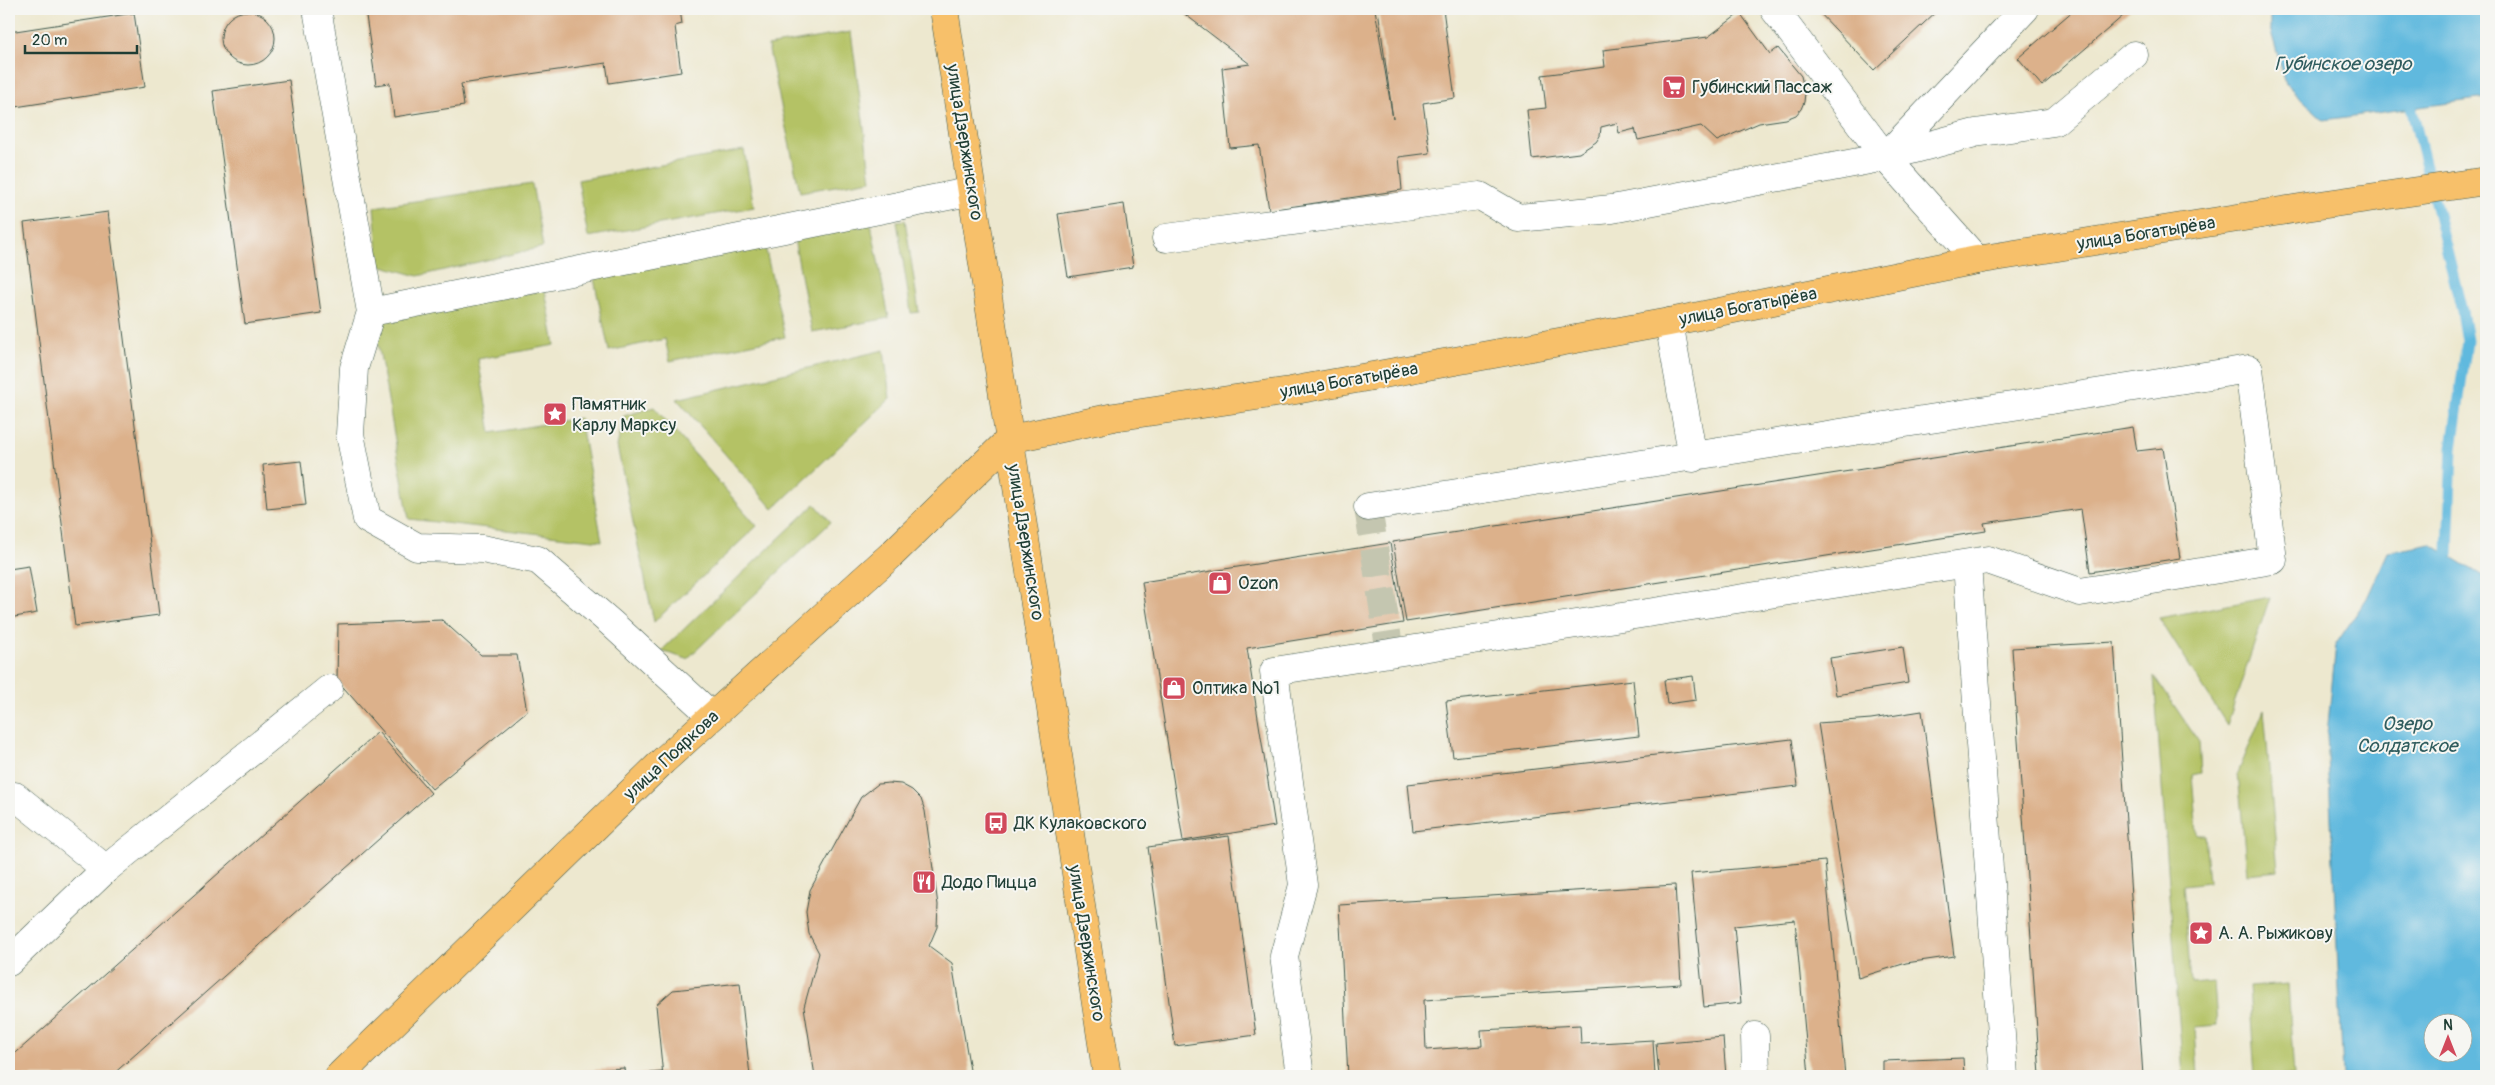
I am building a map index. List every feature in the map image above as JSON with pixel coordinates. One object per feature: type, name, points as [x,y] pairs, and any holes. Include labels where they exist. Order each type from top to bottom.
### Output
[{"type":"main road","name":"улица Дзержинского","points":[[944,9],[1107,1076]]},
{"type":"main road","name":"улица Богатырёва","points":[[1010,439],[1114,417],[1290,391],[1669,322],[1977,260],[2306,207],[2486,181]]},
{"type":"main road","name":"улица Пояркова","points":[[338,1076],[662,761],[891,555],[1010,439]]},
{"type":"lane","points":[[317,9],[371,312],[354,368],[350,434],[367,519],[417,547],[482,549],[538,560],[712,716]]},
{"type":"lane","points":[[1774,9],[1885,157],[1977,260]]},
{"type":"lane","points":[[1885,157],[2025,9]]},
{"type":"lane","points":[[1166,238],[1480,196],[1518,218],[1612,209],[1885,157],[1975,132],[2054,122],[2134,55]]},
{"type":"lane","points":[[371,312],[973,190]]},
{"type":"lane","points":[[1669,322],[1693,458]]},
{"type":"lane","points":[[1300,1076],[1284,956],[1303,886],[1274,671],[1988,560],[2080,592],[2273,560],[2249,369],[1693,458],[1368,507]]},
{"type":"lane","points":[[1968,564],[2004,1076]]},
{"type":"lane","points":[[9,962],[106,869],[330,689]]},
{"type":"lane","points":[[11,794],[106,869]]},
{"type":"lane","points":[[1754,1036],[1756,1076]]},
{"type":"green space","points":[[851,32],[871,180],[800,192],[768,46]]},
{"type":"green space","points":[[744,150],[754,207],[588,237],[578,180]]},
{"type":"green space","points":[[532,184],[543,247],[418,276],[379,265],[374,207]]},
{"type":"green space","points":[[870,219],[889,318],[812,332],[793,234]]},
{"type":"green space","points":[[905,220],[919,312],[911,313],[897,221]]},
{"type":"green space","points":[[763,237],[785,337],[670,361],[665,339],[609,351],[593,274]]},
{"type":"green space","points":[[545,290],[555,345],[478,359],[491,433],[580,418],[602,541],[409,519],[374,320]]},
{"type":"green space","points":[[884,350],[890,399],[773,509],[677,399]]},
{"type":"green space","points":[[654,407],[757,526],[654,622],[617,446],[624,416]]},
{"type":"green space","points":[[815,504],[831,522],[687,659],[661,651]]},
{"type":"green space","points":[[2270,597],[2227,725],[2159,618]]},
{"type":"green space","points":[[2154,676],[2199,742],[2201,773],[2192,775],[2197,835],[2205,835],[2209,882],[2183,885],[2191,984],[2214,982],[2217,1025],[2195,1027],[2198,1076],[2183,1076]]},
{"type":"green space","points":[[2264,710],[2278,871],[2247,874],[2238,773]]},
{"type":"green space","points":[[2288,984],[2294,1076],[2255,1076],[2249,987]]},
{"type":"water","name":"Губинское озеро","points":[[2270,9],[2486,9],[2486,98],[2324,120],[2286,84],[2270,28]]},
{"type":"water","name":"Озеро Солдатское","points":[[2431,544],[2486,578],[2486,1076],[2343,1076],[2327,734],[2336,644],[2367,598],[2388,552]]},
{"type":"building","points":[[365,9],[680,9],[682,24],[675,26],[681,72],[609,83],[606,63],[461,84],[464,106],[394,117],[390,83],[376,85]]},
{"type":"building","points":[[1178,9],[1375,9],[1393,119],[1378,9],[1443,9],[1455,98],[1423,103],[1430,153],[1399,157],[1402,190],[1269,210],[1259,145],[1230,148],[1222,68],[1250,64]]},
{"type":"building","points":[[1816,9],[1939,9],[1874,70]]},
{"type":"building","points":[[2075,9],[2131,9],[2042,86],[2018,58]]},
{"type":"building","points":[[248,11],[258,13],[267,19],[273,28],[275,38],[273,48],[267,57],[258,63],[248,65],[238,63],[229,57],[223,48],[221,38],[223,28],[229,19],[238,13]]},
{"type":"building","points":[[134,13],[145,87],[9,108],[9,32]]},
{"type":"building","name":"Губинский Пассаж","points":[[1740,13],[1770,54],[1778,48],[1801,76],[1805,93],[1804,102],[1796,115],[1786,119],[1759,123],[1717,141],[1701,126],[1638,140],[1635,129],[1619,133],[1617,123],[1601,127],[1600,136],[1596,142],[1579,153],[1532,159],[1527,110],[1546,108],[1542,75],[1605,67],[1603,50],[1708,37]]},
{"type":"building","points":[[289,80],[321,313],[245,324],[213,91]]},
{"type":"building","points":[[1124,204],[1133,267],[1068,277],[1058,214]]},
{"type":"building","points":[[108,212],[159,615],[75,626],[24,223]]},
{"type":"building","points":[[2133,427],[2137,451],[2163,448],[2180,558],[2090,572],[2081,509],[1984,523],[1986,531],[1406,622],[1393,542]]},
{"type":"building","points":[[301,461],[306,505],[267,509],[263,465]]},
{"type":"building","points":[[1390,543],[1403,623],[1247,648],[1275,826],[1183,841],[1142,582]]},
{"type":"building","points":[[29,566],[37,613],[9,618],[9,569]]},
{"type":"building","points":[[442,620],[481,655],[517,655],[527,711],[432,789],[337,680],[338,624]]},
{"type":"building","points":[[2114,642],[2143,1076],[2040,1076],[2012,648]]},
{"type":"building","points":[[1903,647],[1908,683],[1836,695],[1830,658]]},
{"type":"building","points":[[1693,676],[1696,700],[1667,704],[1664,680]]},
{"type":"building","points":[[1633,680],[1639,736],[1453,757],[1446,701]]},
{"type":"building","points":[[1922,711],[1954,956],[1906,963],[1858,978],[1818,723],[1871,719]]},
{"type":"building","points":[[378,732],[431,793],[111,1076],[9,1076],[9,1059]]},
{"type":"building","points":[[1792,739],[1798,786],[1413,831],[1408,784]]},
{"type":"building","points":[[878,784],[901,784],[912,790],[921,799],[925,811],[938,905],[937,927],[929,946],[952,963],[971,1076],[815,1076],[804,1007],[819,953],[809,934],[806,912],[810,890],[861,797]]},
{"type":"building","points":[[1229,836],[1256,1035],[1175,1046],[1148,847]]},
{"type":"building","points":[[1825,861],[1845,1076],[1809,1076],[1795,920],[1734,926],[1741,1003],[1704,1007],[1691,873]]},
{"type":"building","points":[[1675,885],[1681,984],[1424,1000],[1426,1050],[1482,1046],[1481,1030],[1580,1025],[1581,1044],[1653,1040],[1655,1076],[1348,1076],[1339,905]]},
{"type":"building","points":[[740,983],[750,1076],[663,1076],[656,1005],[673,990]]},
{"type":"building","points":[[1723,1037],[1726,1076],[1659,1076],[1656,1043]]},
{"type":"building","points":[[1963,1058],[1964,1076],[1883,1076],[1883,1061]]},
{"type":"building","points":[[624,1068],[625,1076],[573,1076],[579,1071]]},
{"type":"building","points":[[662,1072],[662,1076],[628,1076],[628,1075]]},
{"type":"waterway","points":[[2408,94],[2462,311],[2467,341],[2452,448],[2448,554]]},
{"type":"tunnel","points":[[1368,507],[1390,653]]},
{"type":"place","name":"Губинский Пассаж","points":[[1674,87]]},
{"type":"place","name":"Памятник Карлу Марксу","points":[[555,414]]},
{"type":"place","name":"Ozon","points":[[1220,583]]},
{"type":"place","name":"Оптика №1","points":[[1174,688]]},
{"type":"place","name":"ДК Кулаковского","points":[[996,823]]},
{"type":"place","name":"Додо Пицца","points":[[924,882]]},
{"type":"place","name":"А. А. Рыжикову","points":[[2201,933]]}]
